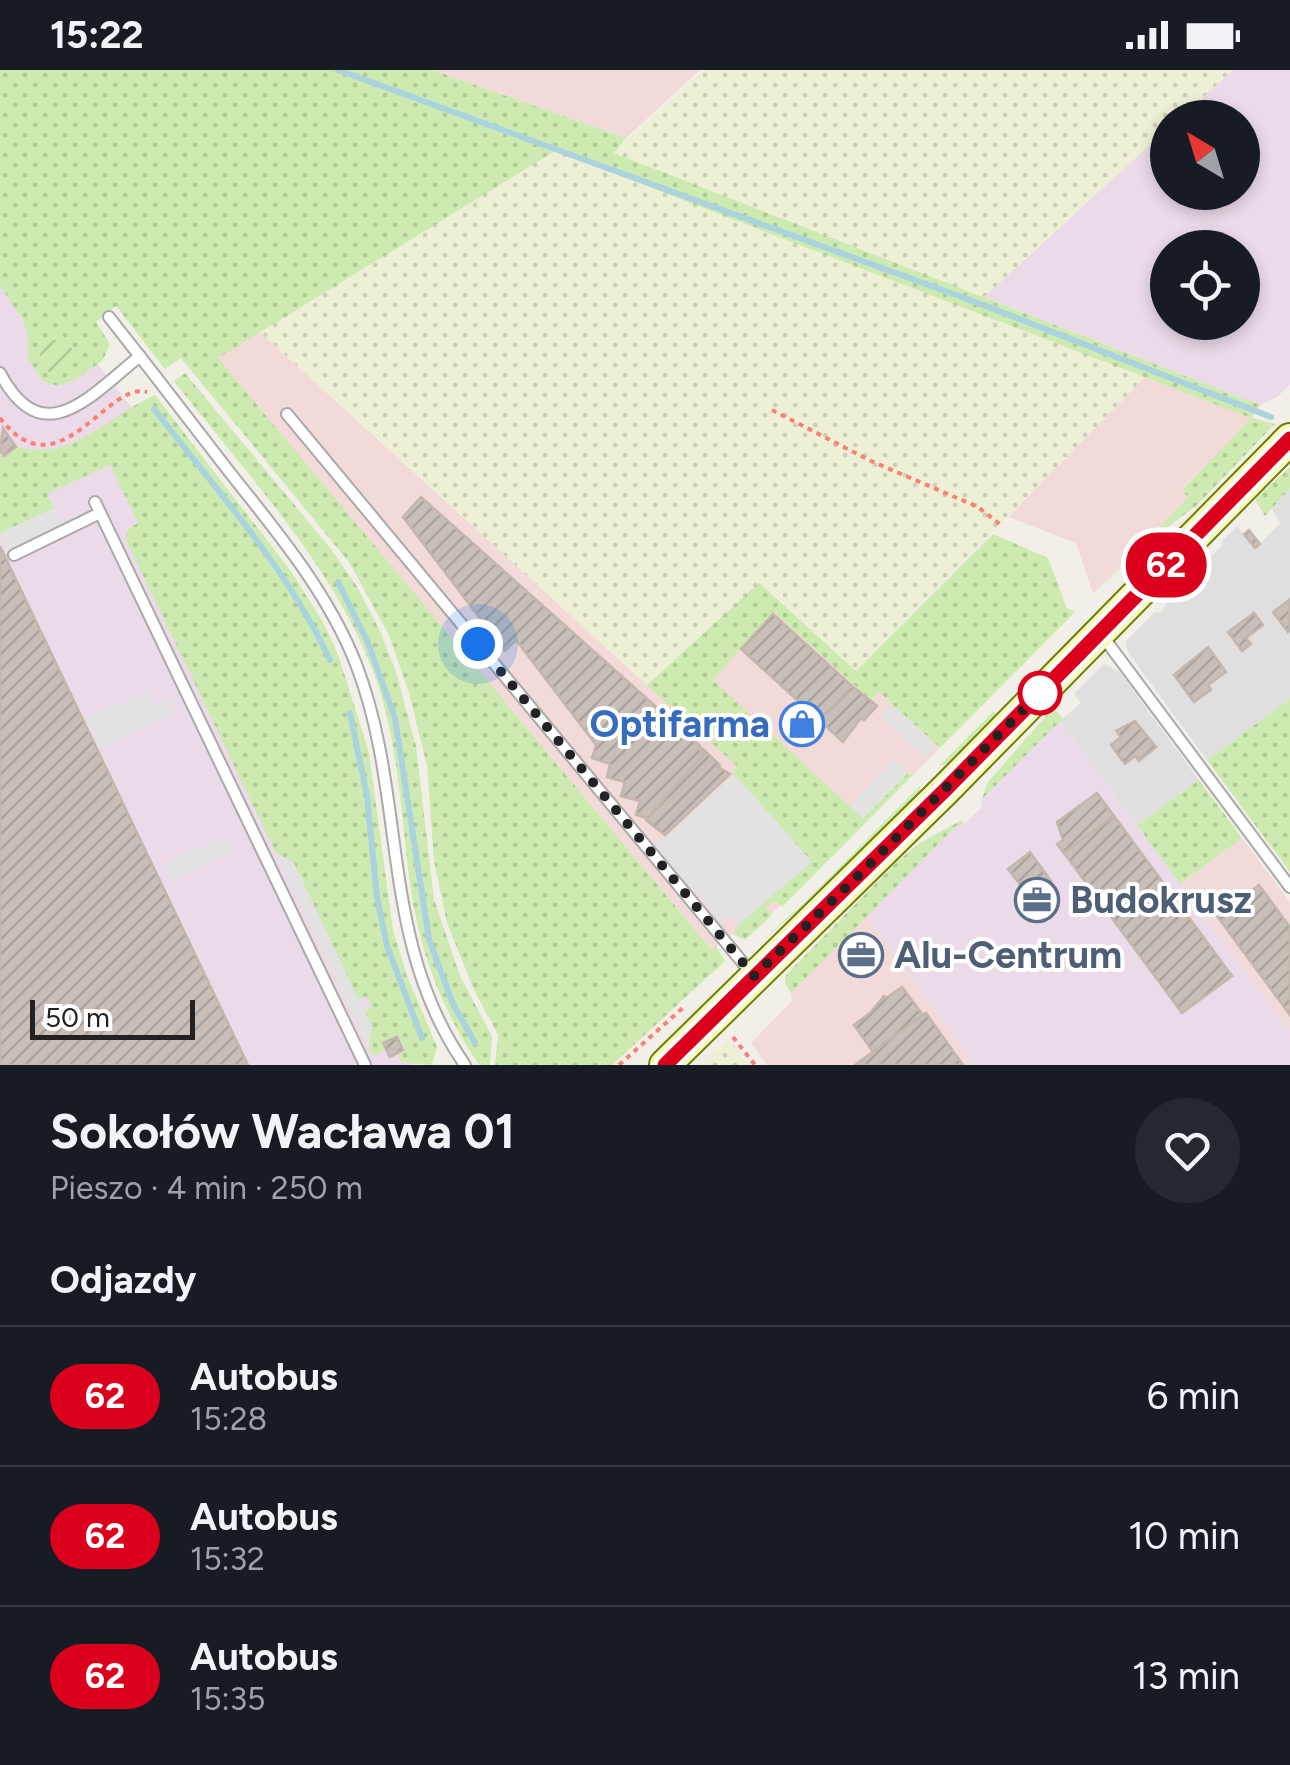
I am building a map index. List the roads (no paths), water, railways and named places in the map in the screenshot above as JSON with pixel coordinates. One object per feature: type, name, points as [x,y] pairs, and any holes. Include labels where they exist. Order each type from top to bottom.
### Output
[{"type":"street","points":[[664,1065],[861,873],[1290,439]]},
{"type":"lane","points":[[109,318],[308,574],[346,642],[381,750],[398,887],[410,946],[440,1022],[465,1065]]},
{"type":"lane","points":[[0,373],[23,406],[40,414],[54,414],[80,402],[140,356]]},
{"type":"lane","points":[[287,414],[754,976]]},
{"type":"lane","points":[[14,556],[97,507],[365,1065]]},
{"type":"lane","points":[[1100,634],[1290,887]]},
{"type":"waterway","points":[[338,70],[978,303],[1271,417]]},
{"type":"waterway","points":[[154,409],[272,561],[330,660]]},
{"type":"waterway","points":[[338,582],[368,643],[395,718],[429,939],[453,1004],[475,1043]]},
{"type":"waterway","points":[[350,713],[367,796],[377,897],[387,946],[422,1038]]},
{"type":"place","name":"Optifarma","points":[[802,724]]},
{"type":"place","name":"Budokrusz","points":[[1037,900]]},
{"type":"place","name":"Alu-Centrum","points":[[861,955]]}]
